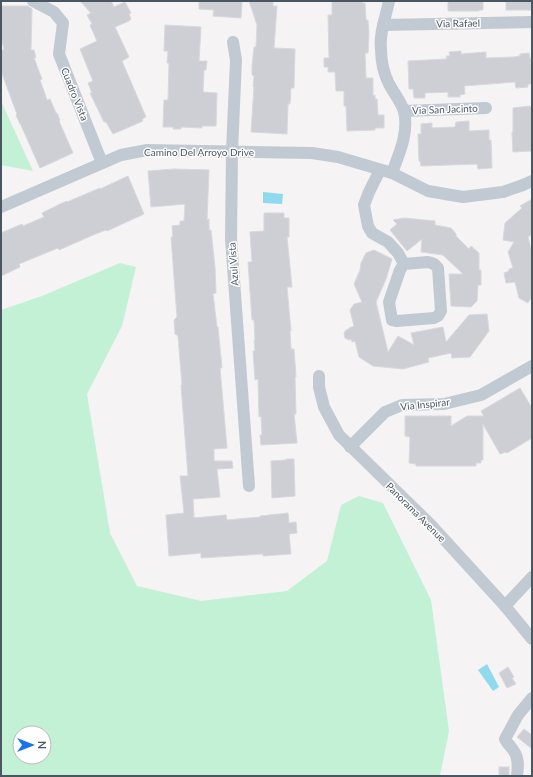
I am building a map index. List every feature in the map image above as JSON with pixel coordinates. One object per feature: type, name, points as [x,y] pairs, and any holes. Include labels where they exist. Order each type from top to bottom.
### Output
[{"type":"street","name":"Cuadro Vista","points":[[33,1],[54,12],[63,23],[59,54],[102,163]]},
{"type":"street","points":[[389,1],[383,25],[380,48],[383,66],[389,84],[404,111],[405,128],[403,144],[392,173]]},
{"type":"street","name":"Via Rafael","points":[[383,25],[532,22]]},
{"type":"street","name":"Azul Vista","points":[[233,42],[236,60],[232,151],[231,239],[249,486]]},
{"type":"street","name":"Via San Jacinto","points":[[404,111],[486,108]]},
{"type":"street","name":"Camino Del Arroyo Drive","points":[[1,207],[121,155],[147,150],[312,153],[338,157],[380,170]]},
{"type":"street","points":[[404,264],[398,253],[388,242],[372,233],[368,226],[364,204],[380,170],[392,173],[428,191],[463,197],[503,192],[532,181]]},
{"type":"street","points":[[428,262],[434,264],[438,268],[441,311],[438,316],[434,318],[397,321],[392,320],[389,302],[400,270],[404,264],[428,262]]},
{"type":"street","name":"Via Inspirar","points":[[350,446],[385,412],[402,405],[444,404],[481,395],[532,366]]},
{"type":"street","name":"Panorama Avenue","points":[[319,376],[319,387],[324,407],[339,435],[430,525],[505,606],[532,639]]},
{"type":"street","points":[[505,606],[532,577]]},
{"type":"street","points":[[517,776],[518,762],[514,752],[505,739],[518,715],[532,698]]},
{"type":"green space","points":[[1,101],[33,171],[1,165]]},
{"type":"green space","points":[[120,263],[136,267],[122,326],[87,394],[110,533],[137,586],[201,601],[287,591],[327,561],[341,505],[359,496],[383,503],[431,600],[449,731],[440,776],[1,776],[1,310],[42,296]]},
{"type":"water","points":[[263,192],[283,194],[282,204],[263,203]]},
{"type":"water","points":[[487,664],[499,687],[493,691],[478,670]]},
{"type":"building","points":[[80,1],[111,1],[114,7],[125,2],[131,13],[129,14],[131,19],[129,21],[115,27],[129,57],[122,61],[146,117],[142,119],[143,121],[113,134],[106,122],[104,122],[90,93],[92,93],[88,83],[93,81],[80,49],[97,41],[90,25],[92,24],[87,15],[91,13]]},
{"type":"building","points":[[199,1],[242,1],[241,18],[213,16],[214,10],[199,9]]},
{"type":"building","points":[[249,1],[273,1],[273,6],[277,6],[274,48],[295,49],[294,88],[291,88],[290,104],[288,104],[287,134],[251,132],[254,87],[252,66],[254,47],[256,47],[257,25]]},
{"type":"building","points":[[332,1],[362,1],[362,3],[365,3],[366,20],[368,20],[369,33],[368,53],[365,53],[366,78],[373,78],[373,96],[375,95],[375,99],[377,99],[378,115],[384,115],[384,128],[375,128],[375,130],[347,131],[344,91],[336,91],[335,72],[328,72],[328,67],[324,67],[324,58],[329,58],[328,15],[332,15]]},
{"type":"building","points":[[448,1],[483,1],[483,10],[448,11]]},
{"type":"building","points":[[506,1],[532,1],[532,10],[506,10]]},
{"type":"building","points":[[1,6],[28,6],[32,9],[31,50],[34,50],[36,58],[34,58],[42,79],[40,80],[47,100],[50,99],[57,113],[73,153],[40,168],[16,115],[17,114],[1,71],[1,50],[4,50],[1,35]]},
{"type":"building","points":[[165,25],[201,27],[199,61],[207,61],[206,70],[204,70],[203,92],[217,93],[216,126],[202,126],[202,128],[181,127],[181,129],[163,127],[164,100],[168,100],[169,63],[167,63],[168,51],[164,51]]},
{"type":"building","points":[[461,51],[461,54],[486,52],[486,58],[514,57],[520,56],[520,54],[529,53],[531,59],[531,84],[528,84],[528,87],[516,88],[515,82],[464,86],[465,94],[460,95],[460,97],[448,97],[448,92],[425,93],[425,98],[414,98],[413,89],[409,89],[408,61],[447,59],[446,56],[450,56],[449,52]]},
{"type":"building","points":[[532,107],[532,151],[513,152],[513,108]]},
{"type":"building","points":[[469,121],[469,131],[489,130],[489,140],[491,140],[492,168],[478,169],[477,164],[421,166],[419,161],[418,134],[421,134],[421,124],[432,123],[432,128],[455,127],[456,122]]},
{"type":"building","points":[[174,169],[209,170],[207,220],[209,219],[209,230],[211,230],[215,267],[216,293],[213,294],[222,368],[220,368],[227,448],[214,449],[214,461],[232,461],[233,468],[217,469],[220,497],[193,499],[194,518],[226,515],[227,520],[288,513],[289,523],[296,522],[297,533],[289,534],[291,554],[263,556],[263,554],[201,558],[201,553],[169,556],[166,515],[184,513],[180,476],[188,476],[178,336],[175,334],[174,320],[177,317],[171,237],[173,237],[172,226],[180,225],[180,221],[184,221],[185,204],[151,207],[148,171]]},
{"type":"building","points":[[128,176],[144,214],[107,231],[106,230],[93,235],[59,250],[58,248],[19,264],[20,267],[1,276],[1,233],[44,217],[42,213],[60,204],[100,189]]},
{"type":"building","points":[[532,199],[532,234],[528,237],[532,253],[532,296],[528,303],[519,298],[515,282],[506,283],[504,273],[513,268],[508,252],[514,242],[503,240],[505,223],[522,208],[520,206]]},
{"type":"building","points":[[264,213],[284,213],[284,218],[289,218],[289,237],[287,237],[292,287],[287,287],[291,349],[294,349],[296,377],[296,414],[294,414],[297,443],[261,445],[261,416],[259,417],[258,379],[255,380],[253,351],[255,351],[254,320],[252,320],[248,262],[252,262],[250,232],[264,231]]},
{"type":"building","points":[[404,218],[435,221],[435,225],[451,228],[456,236],[469,249],[471,246],[479,253],[481,285],[478,285],[477,301],[471,307],[451,306],[449,274],[463,274],[443,255],[421,252],[422,239],[407,251],[390,230],[397,224],[393,220]]},
{"type":"building","points":[[374,250],[392,259],[386,279],[376,302],[388,352],[398,336],[414,345],[411,333],[443,327],[446,342],[469,315],[487,314],[489,331],[470,357],[452,358],[451,353],[428,358],[429,362],[403,369],[373,366],[359,357],[355,341],[352,342],[351,339],[349,340],[345,338],[344,333],[346,330],[354,326],[350,310],[354,304],[362,302],[354,284],[360,270],[361,263],[366,253]]},
{"type":"building","points":[[520,388],[532,408],[532,438],[507,453],[500,454],[483,424],[483,460],[481,460],[481,463],[476,463],[476,466],[416,466],[416,464],[409,463],[410,437],[405,436],[405,416],[451,416],[451,426],[467,416],[484,416],[481,411]]},
{"type":"building","points":[[294,459],[295,496],[272,498],[271,461]]},
{"type":"building","points":[[508,667],[516,684],[507,688],[499,673]]},
{"type":"building","points":[[524,729],[532,735],[532,749],[517,737]]},
{"type":"building","points":[[499,767],[509,767],[509,776],[499,776]]}]
